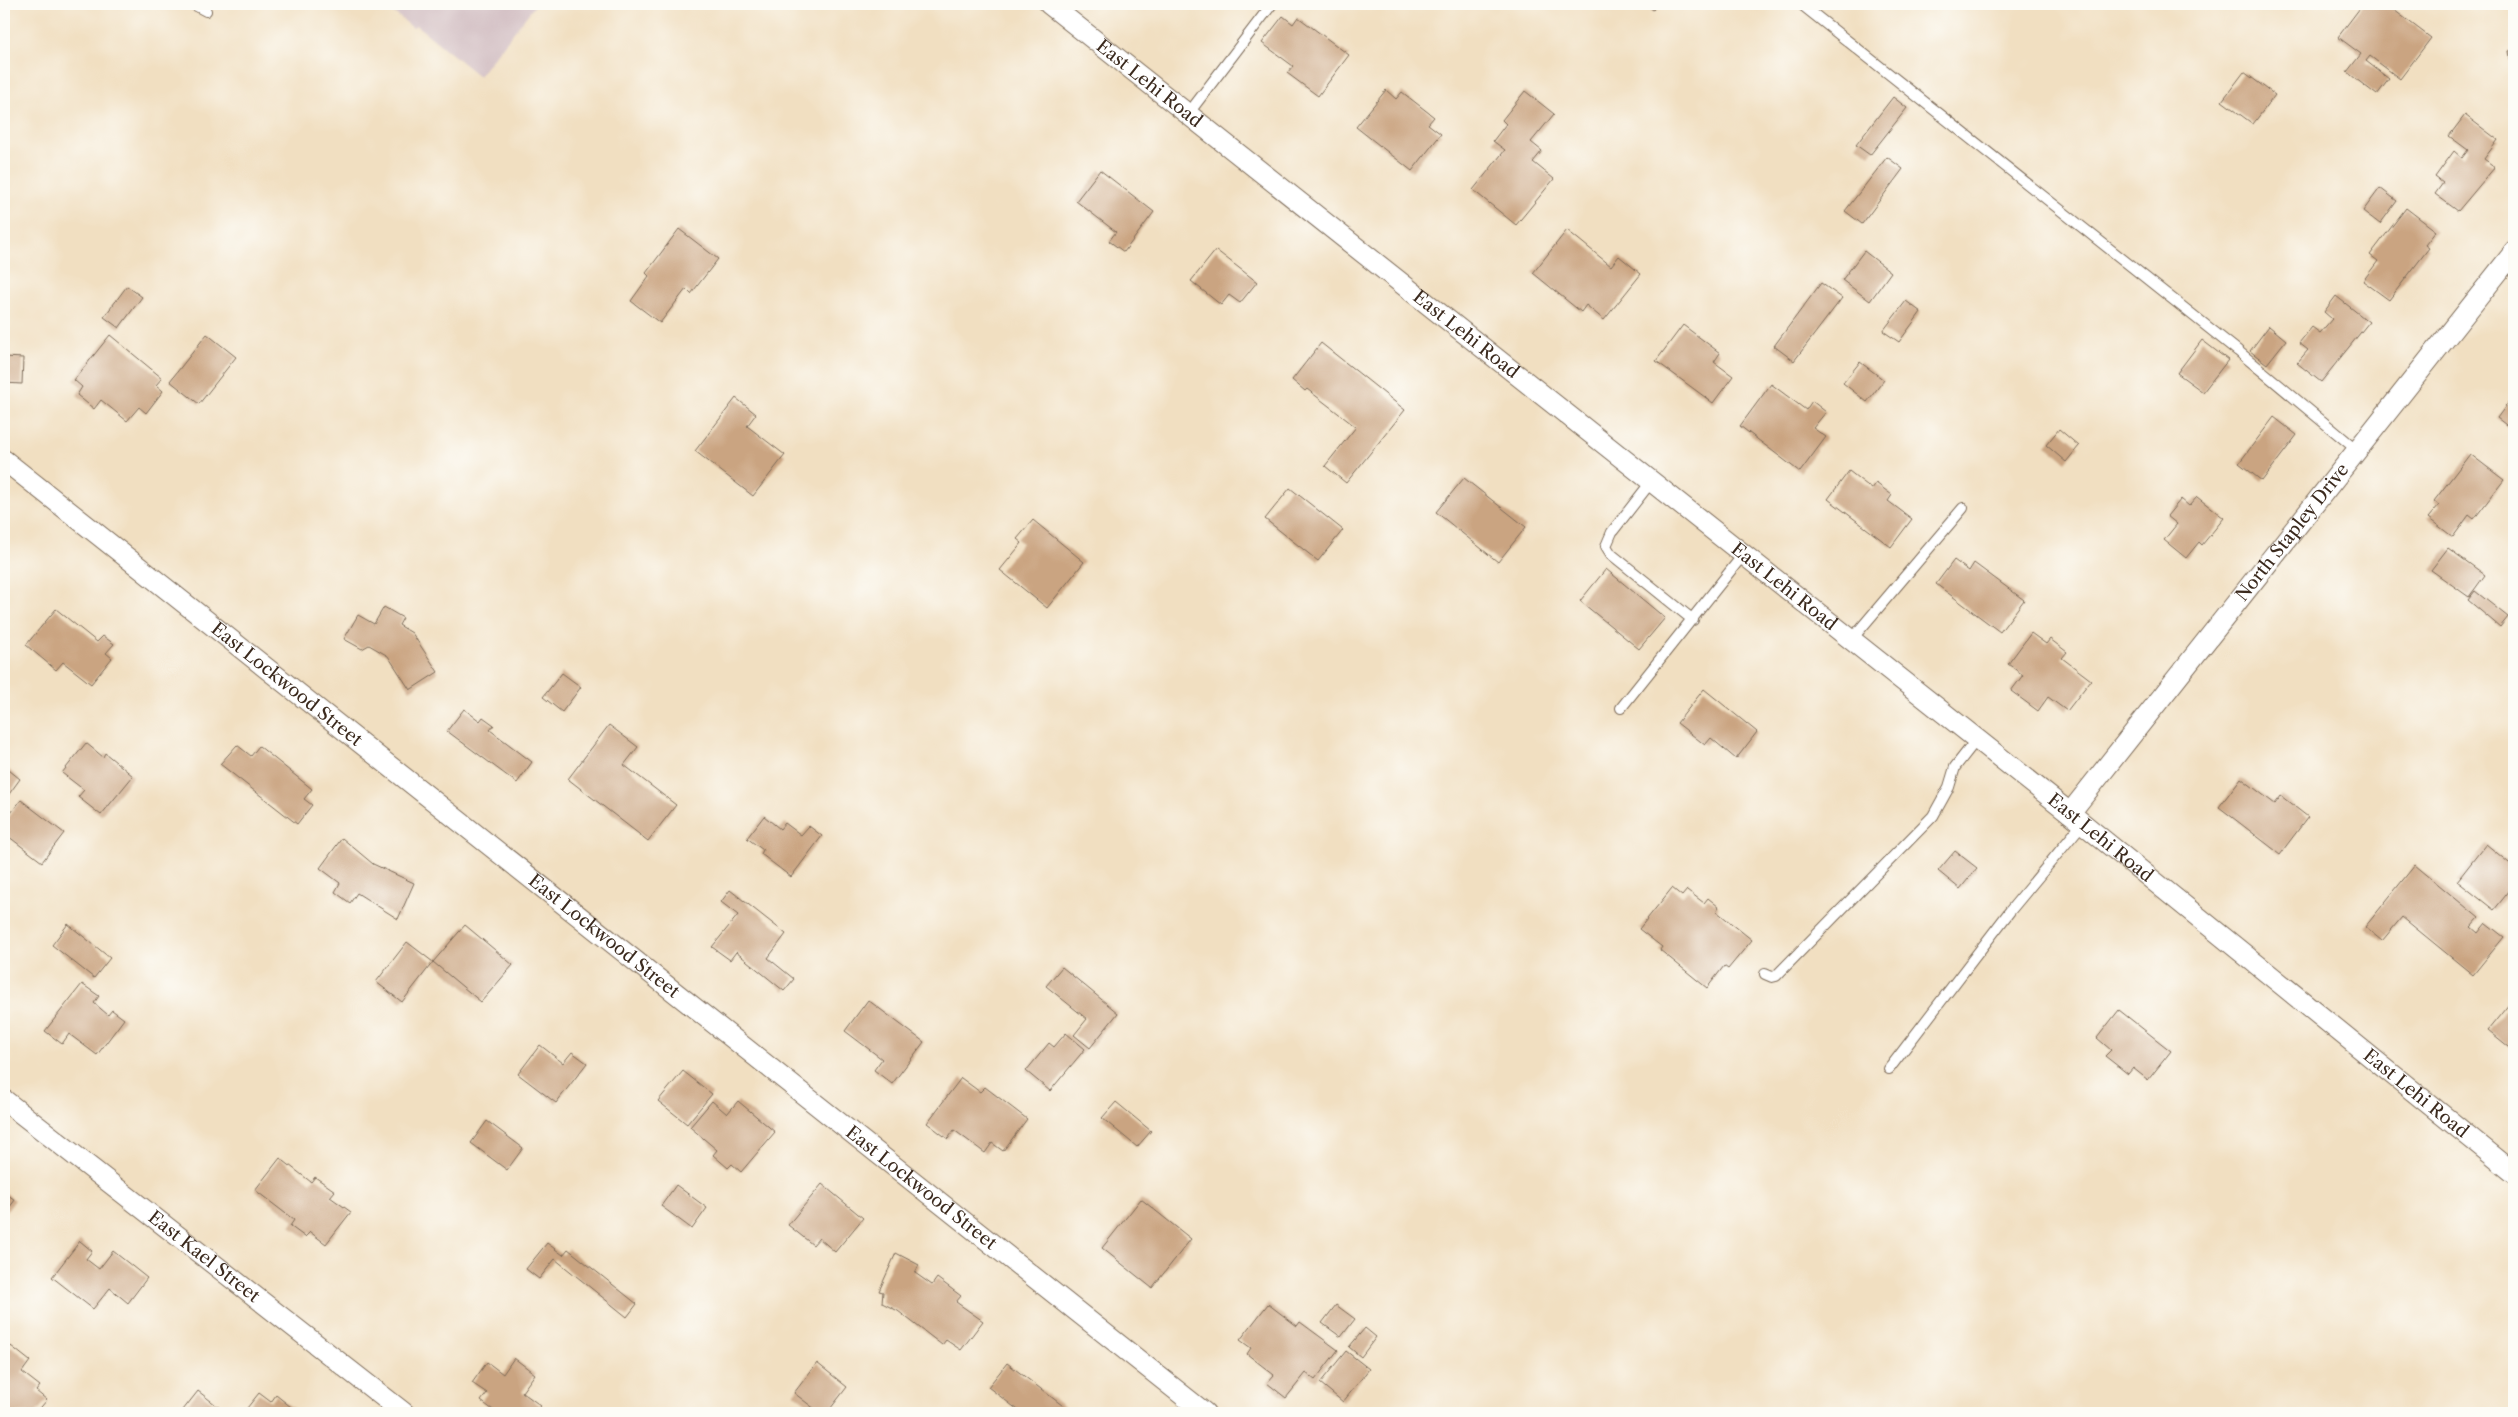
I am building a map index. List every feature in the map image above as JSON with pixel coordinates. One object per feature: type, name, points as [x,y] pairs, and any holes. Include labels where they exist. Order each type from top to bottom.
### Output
[{"type":"street","name":"East Lehi Road","points":[[1049,4],[1977,739],[2514,1173]]},
{"type":"street","name":"North Stapley Drive","points":[[2076,818],[2358,450],[2514,252]]},
{"type":"street","name":"East Lockwood Street","points":[[4,460],[1205,1413]]},
{"type":"street","name":"East Kael Street","points":[[4,1100],[404,1413]]},
{"type":"lane","points":[[193,4],[206,11]]},
{"type":"lane","points":[[1188,114],[1272,4]]},
{"type":"lane","points":[[1801,4],[2238,351],[2358,450]]},
{"type":"lane","points":[[1651,482],[1612,532],[1606,546],[1611,554],[1693,620]]},
{"type":"lane","points":[[1850,640],[1963,508]]},
{"type":"lane","points":[[1621,708],[1743,555]]},
{"type":"lane","points":[[1765,974],[1772,977],[1776,976],[1933,816],[1948,787],[1955,767],[1977,739]]},
{"type":"lane","points":[[1890,1069],[2004,919],[2076,818]]},
{"type":"shaded area","points":[[383,4],[536,4],[479,76],[416,25],[413,28]]},
{"type":"building","points":[[1645,4],[1658,4],[1653,10]]},
{"type":"building","points":[[2363,4],[2386,4],[2431,38],[2400,79],[2370,56],[2366,61],[2389,79],[2377,95],[2347,72],[2361,54],[2338,37]]},
{"type":"building","points":[[1283,16],[1293,24],[1298,17],[1349,55],[1318,96],[1287,73],[1293,66],[1262,43]]},
{"type":"building","points":[[2514,50],[2514,75],[2513,76],[2509,51]]},
{"type":"building","points":[[2244,72],[2275,95],[2253,124],[2222,101]]},
{"type":"building","points":[[1386,90],[1396,99],[1402,92],[1434,117],[1428,124],[1441,134],[1412,171],[1356,127]]},
{"type":"building","points":[[1525,91],[1554,114],[1531,142],[1542,151],[1533,162],[1554,179],[1516,225],[1473,190],[1505,150],[1493,141],[1506,124],[1502,120]]},
{"type":"building","points":[[1893,97],[1907,108],[1870,155],[1856,145]]},
{"type":"building","points":[[2465,115],[2498,140],[2484,159],[2495,167],[2458,211],[2435,194],[2443,183],[2435,177],[2454,151],[2462,158],[2468,150],[2449,136]]},
{"type":"building","points":[[1887,157],[1903,169],[1862,224],[1845,211]]},
{"type":"building","points":[[1100,170],[1154,212],[1124,252],[1109,241],[1116,232],[1076,201]]},
{"type":"building","points":[[2380,188],[2397,201],[2380,224],[2363,211]]},
{"type":"building","points":[[2406,208],[2436,231],[2425,245],[2429,248],[2389,300],[2363,281],[2378,261],[2370,255]]},
{"type":"building","points":[[679,229],[718,259],[691,294],[686,289],[660,323],[631,301],[649,276],[646,273]]},
{"type":"building","points":[[1567,230],[1611,266],[1619,256],[1641,274],[1604,320],[1586,305],[1581,312],[1533,273]]},
{"type":"building","points":[[1216,250],[1257,282],[1240,303],[1229,295],[1221,305],[1191,281]]},
{"type":"building","points":[[1864,251],[1891,272],[1870,301],[1842,280]]},
{"type":"building","points":[[1821,283],[1842,298],[1794,361],[1774,346]]},
{"type":"building","points":[[127,286],[142,297],[119,328],[104,317]]},
{"type":"building","points":[[2336,296],[2369,322],[2321,382],[2297,363],[2308,350],[2299,343],[2312,327],[2320,333],[2332,319],[2324,312]]},
{"type":"building","points":[[1906,301],[1921,312],[1899,342],[1883,331]]},
{"type":"building","points":[[1683,325],[1720,353],[1714,362],[1733,376],[1713,403],[1656,361]]},
{"type":"building","points":[[2269,326],[2286,340],[2267,364],[2250,351]]},
{"type":"building","points":[[207,334],[236,357],[199,404],[170,381]]},
{"type":"building","points":[[110,335],[162,378],[156,385],[163,391],[146,413],[139,407],[127,421],[101,400],[94,409],[77,395],[82,387],[74,380]]},
{"type":"building","points":[[2202,340],[2228,360],[2203,392],[2177,373]]},
{"type":"building","points":[[1321,343],[1405,410],[1346,483],[1325,466],[1356,427],[1307,389],[1305,391],[1292,380]]},
{"type":"building","points":[[4,357],[23,358],[22,384],[4,383]]},
{"type":"building","points":[[1860,362],[1884,380],[1867,402],[1843,383]]},
{"type":"building","points":[[1771,384],[1806,410],[1812,401],[1826,412],[1813,428],[1826,437],[1800,472],[1740,426]]},
{"type":"building","points":[[2514,395],[2514,431],[2497,418]]},
{"type":"building","points":[[736,398],[756,414],[747,426],[785,455],[753,496],[695,451]]},
{"type":"building","points":[[2274,417],[2297,435],[2262,481],[2239,463]]},
{"type":"building","points":[[2059,429],[2079,446],[2066,462],[2046,445]]},
{"type":"building","points":[[2470,454],[2504,480],[2474,519],[2469,515],[2453,537],[2428,518],[2439,505],[2434,501]]},
{"type":"building","points":[[1849,471],[1872,489],[1876,483],[1892,495],[1888,501],[1912,519],[1891,547],[1828,499]]},
{"type":"building","points":[[1464,478],[1526,527],[1498,562],[1436,512]]},
{"type":"building","points":[[1290,488],[1343,530],[1318,561],[1265,519]]},
{"type":"building","points":[[2197,497],[2224,518],[2202,545],[2199,542],[2186,558],[2164,540],[2177,524],[2167,516],[2181,499],[2189,506]]},
{"type":"building","points":[[1033,520],[1084,562],[1047,608],[1000,570],[1022,543],[1017,539]]},
{"type":"building","points":[[2448,548],[2485,575],[2469,597],[2431,570]]},
{"type":"building","points":[[1954,560],[1969,571],[1974,563],[2024,600],[2000,632],[1936,584]]},
{"type":"building","points":[[1606,569],[1665,618],[1639,649],[1580,601]]},
{"type":"building","points":[[2475,591],[2508,617],[2500,627],[2468,600]]},
{"type":"building","points":[[384,607],[403,618],[399,625],[412,633],[438,672],[410,690],[388,656],[369,645],[362,649],[344,639],[358,615],[374,624]]},
{"type":"building","points":[[56,609],[97,642],[103,636],[114,644],[106,653],[112,658],[91,684],[63,662],[56,670],[26,645]]},
{"type":"building","points":[[2031,633],[2046,644],[2050,639],[2067,652],[2062,658],[2091,680],[2067,711],[2048,697],[2038,711],[2011,691],[2023,675],[2008,664]]},
{"type":"building","points":[[562,673],[581,687],[562,712],[543,697]]},
{"type":"building","points":[[1704,689],[1757,732],[1736,759],[1711,738],[1705,745],[1677,723]]},
{"type":"building","points":[[464,709],[480,721],[483,717],[494,725],[490,730],[532,762],[517,783],[447,731]]},
{"type":"building","points":[[609,725],[638,747],[624,765],[676,805],[648,841],[568,779]]},
{"type":"building","points":[[86,743],[103,757],[105,753],[133,776],[101,815],[78,797],[84,790],[62,773]]},
{"type":"building","points":[[237,745],[251,756],[259,746],[312,789],[304,799],[312,805],[297,824],[220,764]]},
{"type":"building","points":[[4,766],[20,779],[4,801]]},
{"type":"building","points":[[2241,778],[2275,804],[2281,796],[2308,817],[2280,854],[2219,807]]},
{"type":"building","points":[[21,800],[64,833],[42,862],[4,833],[4,822]]},
{"type":"building","points":[[764,816],[780,829],[785,823],[801,835],[809,826],[822,836],[791,877],[761,854],[763,850],[747,838]]},
{"type":"building","points":[[342,838],[373,864],[414,883],[398,919],[357,893],[350,903],[335,892],[340,883],[320,868]]},
{"type":"building","points":[[2486,844],[2514,867],[2514,885],[2494,910],[2457,881]]},
{"type":"building","points":[[1955,851],[1977,868],[1960,889],[1938,871]]},
{"type":"building","points":[[2415,865],[2479,918],[2471,927],[2478,933],[2486,923],[2504,937],[2473,975],[2402,917],[2382,941],[2365,927]]},
{"type":"building","points":[[1672,888],[1682,896],[1687,890],[1704,903],[1708,898],[1719,907],[1716,911],[1752,940],[1728,969],[1724,966],[1707,988],[1660,950],[1662,947],[1639,929]]},
{"type":"building","points":[[730,890],[786,934],[768,958],[794,979],[784,991],[736,952],[730,960],[712,947],[738,915],[721,902]]},
{"type":"building","points":[[68,924],[110,958],[94,978],[52,945]]},
{"type":"building","points":[[465,925],[513,965],[481,1002],[433,962]]},
{"type":"building","points":[[407,942],[433,962],[402,1002],[376,982]]},
{"type":"building","points":[[1062,967],[1118,1013],[1090,1048],[1074,1035],[1087,1019],[1046,986]]},
{"type":"building","points":[[82,984],[99,996],[94,1003],[108,1015],[112,1010],[124,1019],[97,1055],[69,1034],[62,1044],[45,1031]]},
{"type":"building","points":[[868,1000],[924,1042],[892,1084],[874,1070],[882,1059],[845,1031]]},
{"type":"building","points":[[2510,1003],[2514,1006],[2514,1051],[2488,1030]]},
{"type":"building","points":[[2119,1010],[2171,1051],[2148,1080],[2133,1068],[2128,1074],[2105,1056],[2111,1050],[2097,1038]]},
{"type":"building","points":[[1066,1033],[1085,1049],[1050,1091],[1026,1071],[1049,1043],[1054,1047]]},
{"type":"building","points":[[540,1045],[563,1063],[572,1052],[587,1063],[556,1103],[518,1074]]},
{"type":"building","points":[[683,1071],[712,1094],[687,1124],[658,1101]]},
{"type":"building","points":[[961,1078],[980,1092],[985,1087],[1027,1119],[1003,1151],[992,1143],[985,1153],[954,1130],[948,1139],[927,1123]]},
{"type":"building","points":[[712,1101],[727,1114],[738,1101],[775,1132],[741,1172],[732,1164],[728,1168],[713,1155],[717,1150],[690,1127]]},
{"type":"building","points":[[1116,1102],[1151,1131],[1137,1147],[1102,1118]]},
{"type":"building","points":[[487,1121],[523,1148],[507,1170],[471,1143]]},
{"type":"building","points":[[280,1158],[311,1182],[315,1177],[335,1191],[330,1197],[351,1212],[326,1244],[310,1232],[305,1237],[290,1226],[294,1220],[255,1190]]},
{"type":"building","points":[[822,1184],[863,1218],[835,1252],[819,1238],[813,1245],[788,1225]]},
{"type":"building","points":[[676,1185],[707,1208],[692,1229],[661,1206]]},
{"type":"building","points":[[4,1192],[15,1200],[4,1215]]},
{"type":"building","points":[[1141,1199],[1191,1239],[1152,1288],[1102,1248]]},
{"type":"building","points":[[80,1241],[92,1251],[86,1259],[99,1269],[113,1251],[147,1278],[128,1303],[110,1288],[93,1309],[52,1277]]},
{"type":"building","points":[[547,1243],[563,1255],[568,1249],[637,1304],[627,1317],[555,1259],[539,1279],[526,1269]]},
{"type":"building","points":[[896,1253],[919,1265],[915,1273],[932,1285],[937,1278],[961,1296],[956,1302],[983,1321],[961,1350],[946,1340],[942,1345],[898,1311],[882,1303],[883,1292],[879,1291]]},
{"type":"building","points":[[1268,1304],[1297,1326],[1300,1322],[1338,1350],[1315,1380],[1306,1373],[1286,1398],[1267,1383],[1274,1375],[1247,1354],[1251,1348],[1240,1340]]},
{"type":"building","points":[[1336,1305],[1355,1319],[1341,1337],[1322,1323]]},
{"type":"building","points":[[1365,1328],[1376,1337],[1361,1357],[1349,1347]]},
{"type":"building","points":[[11,1346],[30,1361],[22,1372],[40,1386],[36,1391],[47,1400],[36,1413],[10,1413],[4,1408],[4,1356]]},
{"type":"building","points":[[1346,1351],[1369,1369],[1343,1402],[1320,1383]]},
{"type":"building","points":[[514,1358],[535,1374],[522,1392],[541,1406],[535,1413],[497,1413],[481,1401],[487,1393],[472,1383],[487,1362],[503,1374]]},
{"type":"building","points":[[817,1363],[847,1387],[827,1413],[820,1413],[794,1393]]},
{"type":"building","points":[[1007,1363],[1071,1412],[1022,1413],[988,1387]]},
{"type":"building","points":[[198,1391],[220,1408],[216,1413],[187,1413],[183,1410]]},
{"type":"building","points":[[259,1393],[271,1402],[276,1395],[296,1411],[298,1409],[304,1413],[243,1413]]},
{"type":"building","points":[[1390,1408],[1395,1413],[1384,1413]]}]
